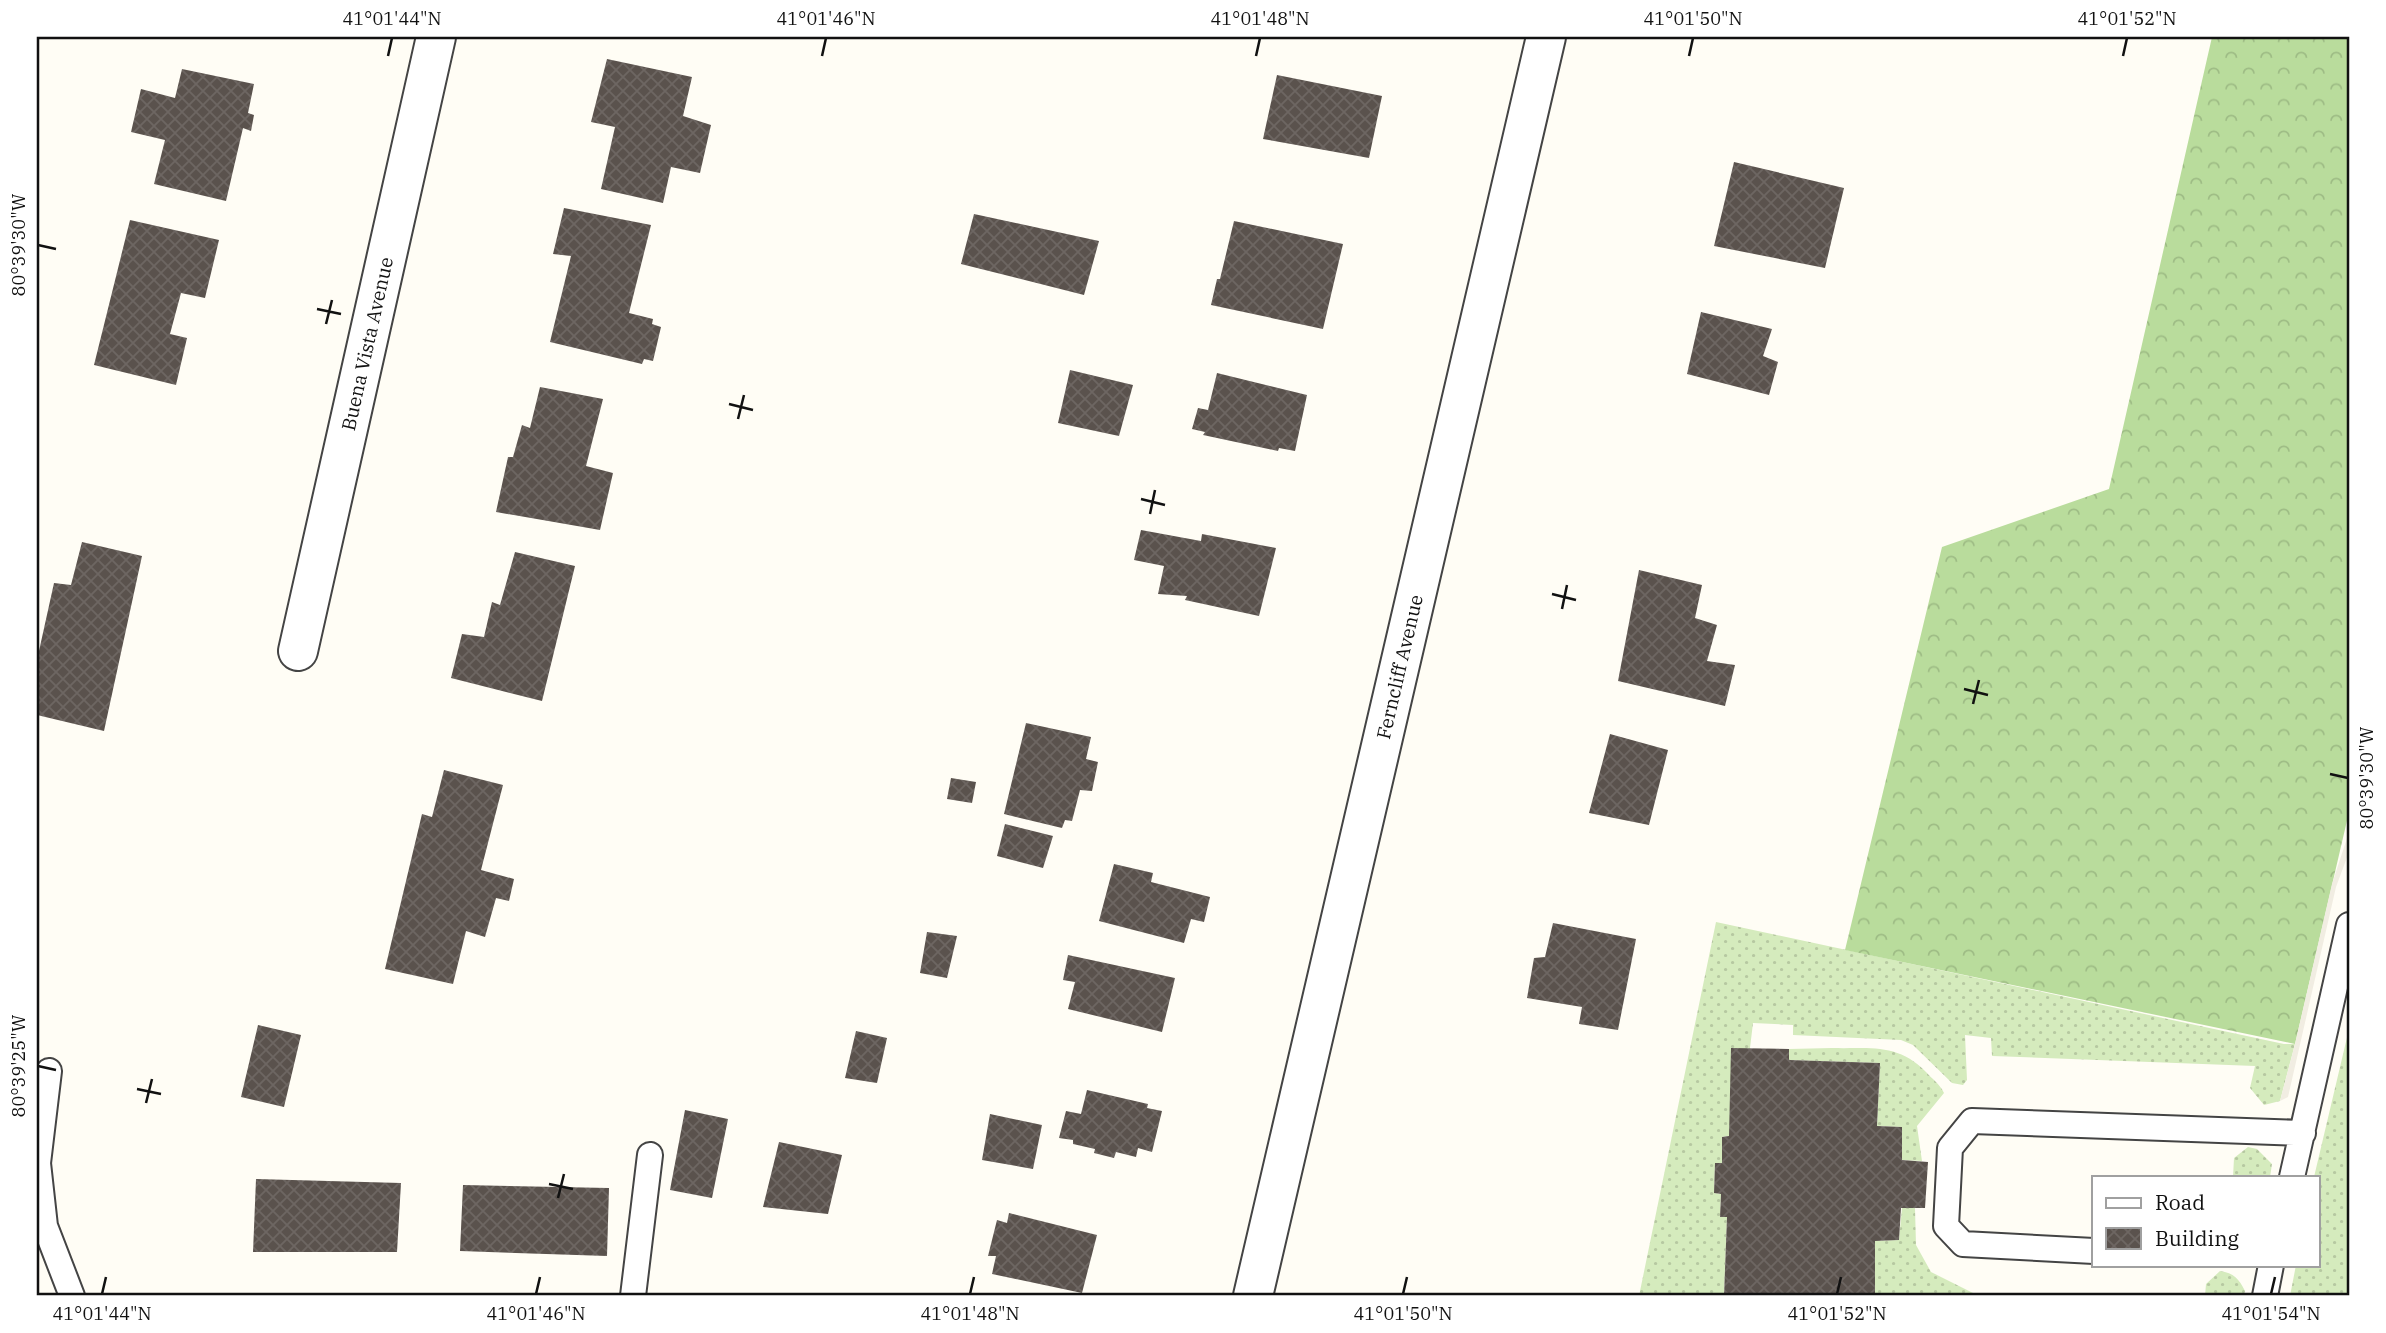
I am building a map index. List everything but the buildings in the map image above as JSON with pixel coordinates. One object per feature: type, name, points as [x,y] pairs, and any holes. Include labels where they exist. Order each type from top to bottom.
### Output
[{"type":"street","name":"Buena Vista Avenue","points":[[298,651],[436,37]]},
{"type":"street","name":"Ferncliff Avenue","points":[[1253,1296],[1546,37]]},
{"type":"lane","points":[[2292,1176],[2349,925]]},
{"type":"lane","points":[[49,1071],[38,1163],[45,1226],[72,1296]]},
{"type":"lane","points":[[2092,1251],[1963,1244],[1954,1235],[1946,1226],[1950,1148],[1972,1121],[2303,1133]]},
{"type":"lane","points":[[633,1296],[650,1155]]},
{"type":"lane","points":[[2265,1296],[2271,1266]]},
{"type":"green space","points":[[2212,37],[2349,37],[2349,812],[2295,1044],[1845,950],[1942,547],[2109,489]]},
{"type":"green space","points":[[1716,922],[2284,1044],[2295,1044],[2280,1101],[2264,1105],[2250,1088],[2255,1066],[1992,1056],[1991,1038],[1965,1035],[1967,1080],[1963,1085],[1952,1083],[1913,1045],[1901,1040],[1793,1035],[1793,1025],[1753,1023],[1750,1048],[1729,1136],[1722,1137],[1722,1163],[1715,1163],[1714,1193],[1721,1194],[1720,1216],[1727,1217],[1724,1296],[1639,1296]]},
{"type":"green space","points":[[2349,1029],[2349,1296],[2290,1296],[2296,1266],[2320,1266],[2320,1176],[2314,1176]]},
{"type":"green space","points":[[1871,1048],[1894,1052],[1915,1063],[1940,1087],[1944,1093],[1917,1126],[1922,1161],[1902,1160],[1902,1127],[1877,1126],[1880,1063],[1789,1060],[1789,1049]]},
{"type":"green space","points":[[2248,1147],[2257,1149],[2272,1164],[2270,1176],[2233,1176],[2234,1158]]},
{"type":"green space","points":[[1902,1208],[1915,1208],[1916,1245],[1931,1272],[1979,1296],[1875,1296],[1875,1241],[1899,1240]]},
{"type":"green space","points":[[2220,1271],[2229,1273],[2238,1280],[2245,1291],[2244,1296],[2205,1296],[2206,1284]]},
{"type":"shaded area","points":[[2349,832],[2349,852],[2336,887],[2288,1097],[2280,1101],[2332,884]]}]
